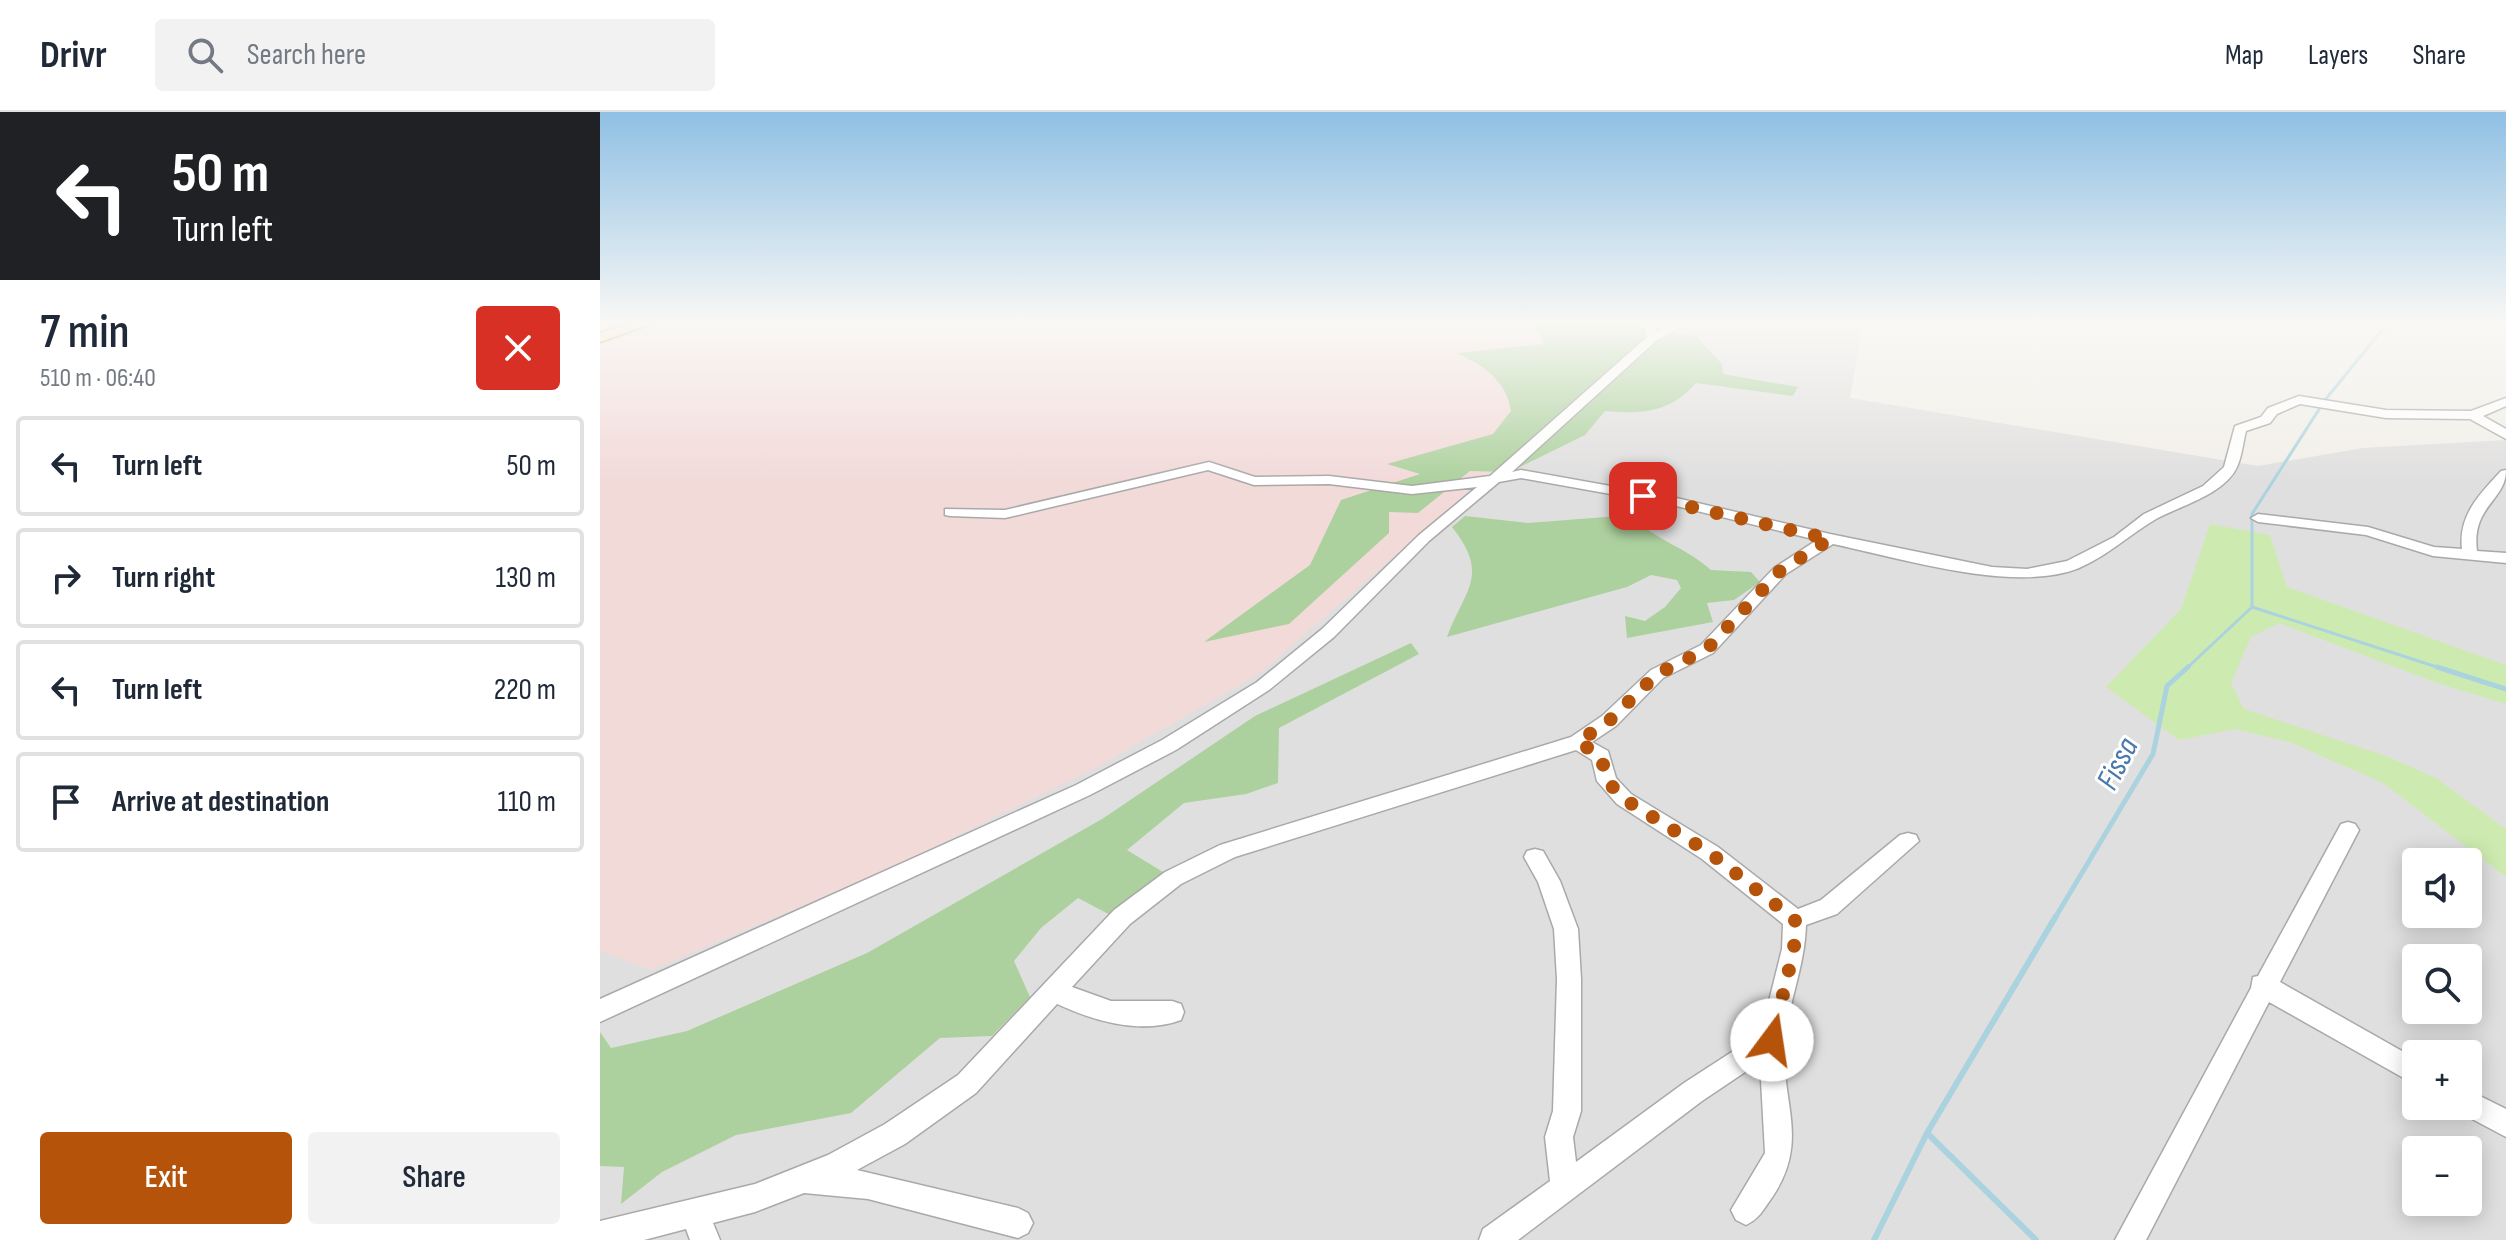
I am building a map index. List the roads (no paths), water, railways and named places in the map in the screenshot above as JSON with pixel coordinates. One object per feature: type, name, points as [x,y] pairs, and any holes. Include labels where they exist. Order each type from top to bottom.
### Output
[{"type":"street","points":[[600,1011],[1083,790],[1169,745],[1263,686],[1328,633],[1424,538],[1532,448],[1604,377]]},
{"type":"street","points":[[950,512],[1005,514],[1209,466],[1254,481],[1329,480],[1412,490],[1521,474],[1672,501],[1830,539],[1992,572],[2027,574],[2072,565],[2119,540],[2149,517],[2208,489],[2230,468],[2240,429],[2266,420],[2272,411],[2299,400],[2386,414],[2473,415],[2506,402]]},
{"type":"street","points":[[2473,415],[2506,435]]},
{"type":"street","points":[[2470,555],[2465,531],[2472,514],[2506,474]]},
{"type":"street","points":[[2258,518],[2368,531],[2433,551],[2506,558]]},
{"type":"street","points":[[600,1236],[700,1226],[755,1198],[836,1166],[895,1134],[967,1084],[1122,917],[1173,878],[1228,851],[1578,742],[1609,721],[1657,674],[1707,649],[1780,571],[1830,539]]},
{"type":"street","points":[[1578,742],[1601,756],[1607,781],[1624,799],[1710,853],[1795,920]]},
{"type":"street","points":[[2130,1240],[2243,1029],[2262,985],[2348,830]]},
{"type":"street","points":[[1795,920],[1829,907],[1908,841]]},
{"type":"street","points":[[1535,857],[1549,881],[1566,929],[1567,1111],[1559,1137],[1565,1187]]},
{"type":"street","points":[[1746,1210],[1769,1177],[1779,1153],[1772,1040],[1794,949],[1795,920]]},
{"type":"street","points":[[2262,985],[2402,1065]]},
{"type":"street","points":[[1054,990],[1090,1009],[1123,1016],[1172,1012]]},
{"type":"street","points":[[1494,1240],[1693,1092],[1772,1040]]},
{"type":"street","points":[[2482,1111],[2506,1124]]},
{"type":"street","points":[[802,1180],[868,1185],[1018,1223]]},
{"type":"waterway","name":"Fissa","points":[[2252,607],[2252,514],[2325,400],[2344,377]]},
{"type":"waterway","name":"Fissa","points":[[2186,669],[2252,607]]},
{"type":"waterway","points":[[2252,607],[2443,669]]},
{"type":"waterway","name":"Fissa","points":[[2055,918],[2153,754],[2167,686],[2188,667]]},
{"type":"waterway","points":[[2437,667],[2506,689]]},
{"type":"waterway","name":"Fissa","points":[[1927,1133],[2056,916]]},
{"type":"waterway","name":"Fissa","points":[[1874,1240],[1927,1133]]},
{"type":"waterway","points":[[1927,1133],[2036,1240]]}]
